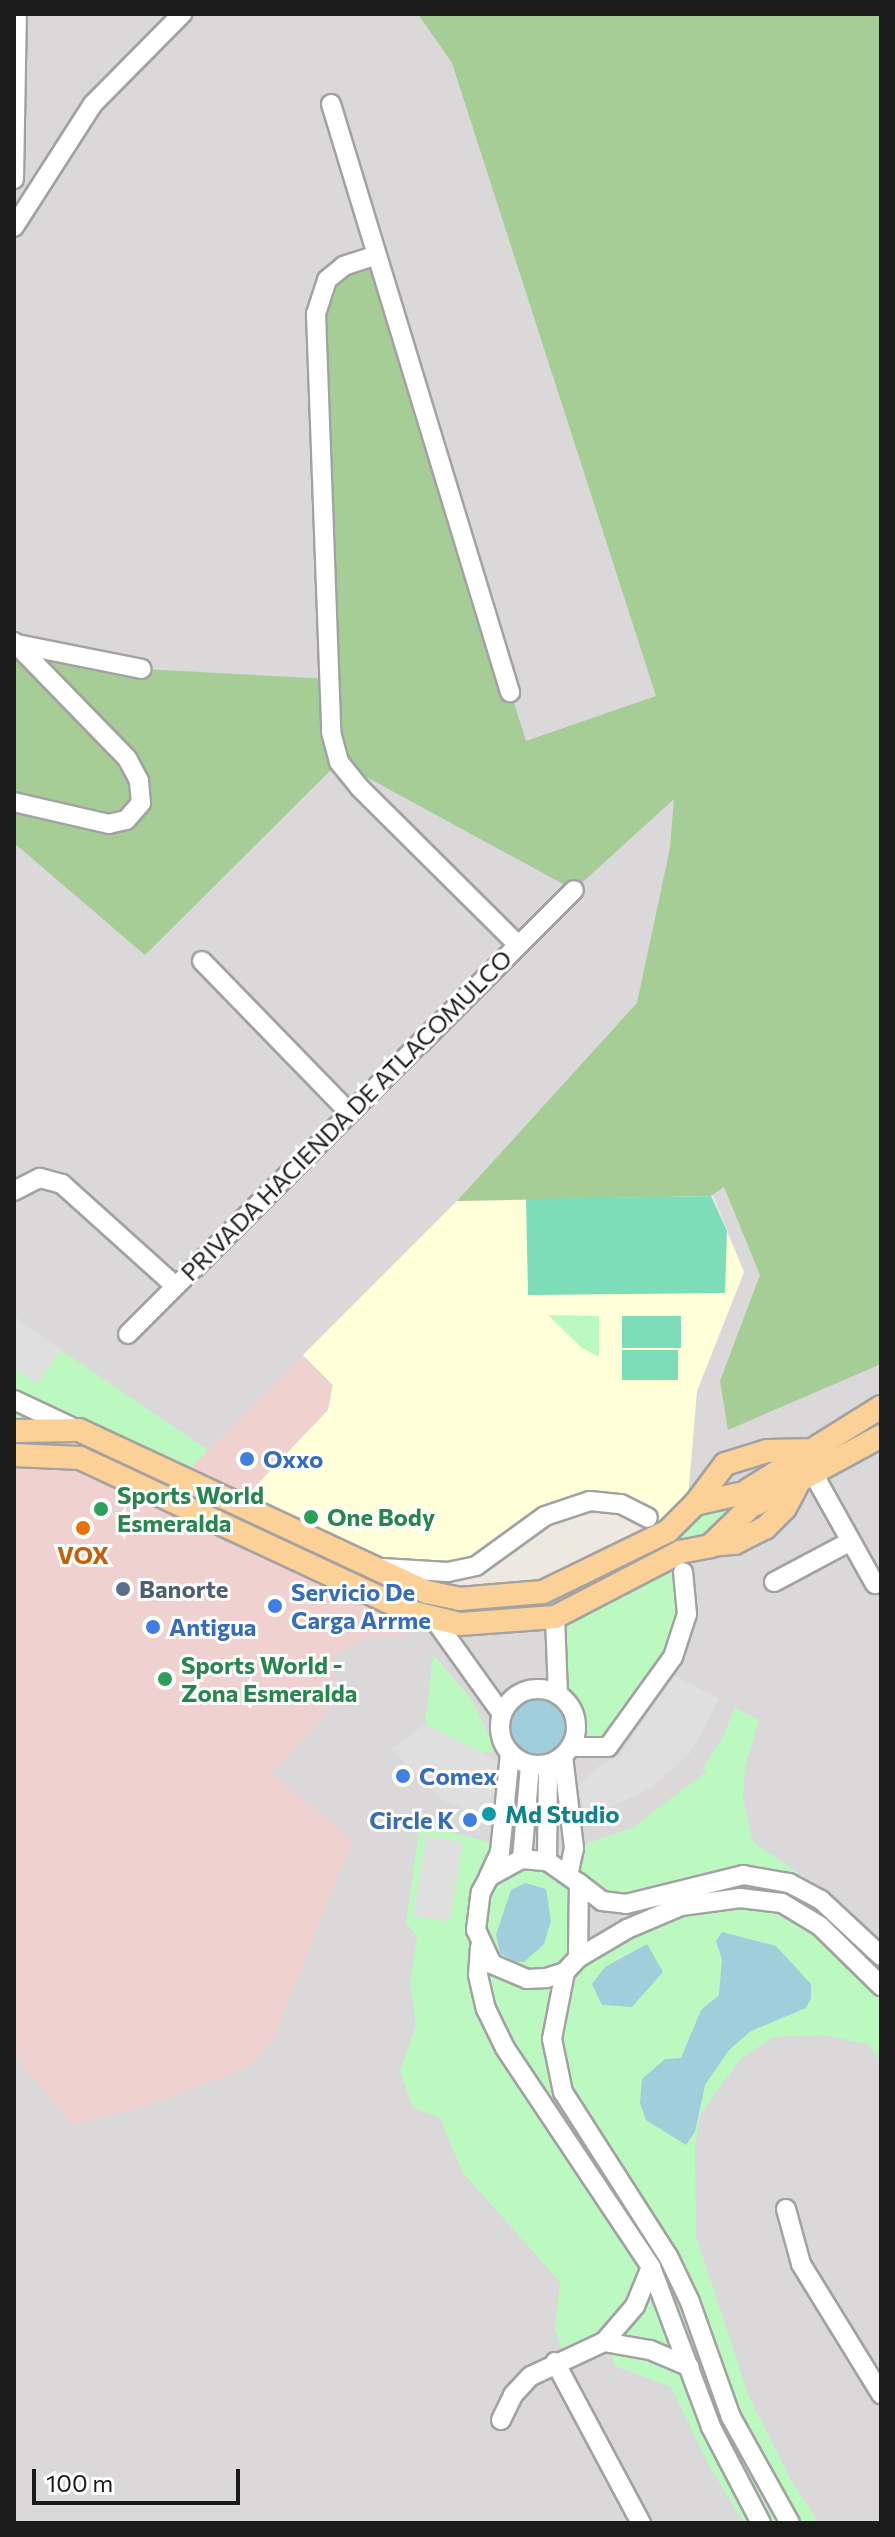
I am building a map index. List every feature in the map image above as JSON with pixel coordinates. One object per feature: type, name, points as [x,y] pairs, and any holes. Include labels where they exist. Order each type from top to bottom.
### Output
[{"type":"main road","points":[[710,1546],[744,1501],[807,1450],[881,1407]]},
{"type":"main road","points":[[14,1431],[79,1430],[427,1592],[497,1599],[543,1592],[668,1531],[695,1504],[725,1464],[767,1451],[807,1450]]},
{"type":"main road","points":[[695,1504],[744,1501],[806,1479],[881,1436]]},
{"type":"main road","points":[[14,1455],[80,1458],[434,1619],[502,1624],[555,1617],[682,1562],[710,1546],[735,1543],[765,1528],[785,1508],[806,1479]]},
{"type":"main road","points":[[668,1531],[682,1562]]},
{"type":"street","points":[[14,179],[17,14]]},
{"type":"street","points":[[14,227],[93,104],[182,14]]},
{"type":"street","points":[[331,104],[374,256],[510,692]]},
{"type":"street","name":"PRIVADA HACIENDA DE ATLACOMULCO","points":[[374,256],[344,266],[327,280],[316,314],[331,732],[339,762],[359,787],[518,945]]},
{"type":"street","points":[[15,643],[142,669]]},
{"type":"street","points":[[14,802],[109,824],[126,820],[141,803],[139,781],[127,758],[15,643]]},
{"type":"street","name":"PRIVADA HACIENDA DE ATLACOMULCO","points":[[128,1334],[574,890]]},
{"type":"street","name":"PRIVADA HACIENDA DE ATLACOMULCO","points":[[202,961],[350,1113]]},
{"type":"street","name":"PRIVADA HACIENDA DE ATLACOMULCO","points":[[14,1191],[40,1178],[62,1184],[174,1285]]},
{"type":"street","points":[[14,1400],[79,1430]]},
{"type":"street","points":[[806,1479],[851,1541],[875,1584]]},
{"type":"street","points":[[374,1567],[448,1572],[476,1566],[545,1516],[590,1501],[621,1504],[648,1518]]},
{"type":"street","points":[[774,1582],[851,1541]]},
{"type":"street","points":[[510,1753],[553,1758],[608,1747],[673,1657],[687,1614],[682,1562]]},
{"type":"street","points":[[522,1854],[527,1796],[575,1718],[558,1695],[555,1617]]},
{"type":"street","points":[[434,1619],[502,1714]]},
{"type":"street","points":[[558,1695],[529,1690],[509,1702],[502,1714],[501,1740],[510,1753],[508,1785],[500,1852],[477,1910],[481,1986],[505,2048],[651,2267],[711,2427],[761,2523]]},
{"type":"street","points":[[553,1758],[568,1794],[574,1848],[578,1958]]},
{"type":"street","points":[[547,1856],[548,1795],[553,1758]]},
{"type":"street","points":[[489,1877],[522,1854],[547,1856],[602,1901],[626,1904],[743,1875],[789,1883],[832,1909],[881,1956]]},
{"type":"street","points":[[480,1947],[492,1964],[511,1974],[546,1978],[565,1972],[578,1958],[627,1929],[681,1906],[740,1898],[782,1903],[820,1926],[881,1986]]},
{"type":"street","points":[[565,1972],[552,2039],[563,2092],[668,2256],[690,2302],[731,2417],[790,2523]]},
{"type":"street","points":[[786,2209],[801,2264],[881,2394]]},
{"type":"street","points":[[501,2420],[513,2395],[555,2362],[604,2342],[635,2306],[651,2267]]},
{"type":"street","points":[[604,2342],[650,2350],[690,2367]]},
{"type":"street","points":[[555,2362],[641,2523]]},
{"type":"shaded area","points":[[14,14],[881,14],[881,2523],[14,2523],[14,1455],[411,1612],[555,1617],[680,1552],[677,1520],[697,1391],[744,1272],[637,1004],[457,1201],[181,1478],[79,1430],[14,1431]]},
{"type":"shaded area","points":[[711,1196],[744,1272],[697,1391],[687,1510],[677,1520],[648,1518],[621,1504],[567,1506],[476,1566],[374,1567],[238,1505],[328,1410],[333,1385],[303,1355],[457,1201]]},
{"type":"shaded area","points":[[14,1316],[61,1350],[37,1384],[14,1367]]},
{"type":"shaded area","points":[[303,1355],[333,1385],[328,1410],[238,1505],[181,1478]]},
{"type":"shaded area","points":[[56,1453],[411,1612],[403,1636],[365,1638],[335,1655],[333,1693],[323,1717],[271,1773],[352,1841],[273,2040],[248,2067],[153,2104],[72,2125],[14,2054],[14,1455]]},
{"type":"shaded area","points":[[674,1675],[719,1699],[690,1753],[651,1788],[585,1819],[578,1787],[596,1768],[621,1754]]},
{"type":"shaded area","points":[[425,1724],[503,1763],[483,1817],[442,1800],[391,1749]]},
{"type":"shaded area","points":[[426,1836],[463,1842],[450,1922],[413,1916]]},
{"type":"green space","points":[[418,14],[881,14],[881,1364],[728,1430],[720,1381],[760,1275],[724,1187],[711,1196],[457,1201],[637,1003],[670,848],[674,799],[574,890],[339,762],[145,955],[14,843],[14,642],[142,669],[329,679],[319,292],[374,256],[526,741],[656,696],[452,63]]},
{"type":"green space","points":[[711,1196],[727,1231],[725,1293],[528,1295],[526,1199]]},
{"type":"green space","points":[[548,1315],[599,1316],[599,1357],[582,1348]]},
{"type":"green space","points":[[622,1316],[681,1316],[681,1348],[622,1348]]},
{"type":"green space","points":[[61,1350],[208,1450],[181,1478],[79,1430],[14,1431],[14,1367],[37,1384]]},
{"type":"green space","points":[[622,1350],[678,1350],[678,1380],[622,1380]]},
{"type":"green space","points":[[724,1498],[736,1521],[679,1551],[667,1529]]},
{"type":"green space","points":[[650,1567],[683,1572],[687,1614],[623,1732],[589,1751],[570,1747],[575,1718],[563,1698],[555,1617]]},
{"type":"green space","points":[[433,1654],[471,1699],[489,1735],[505,1746],[490,1753],[476,1751],[425,1724]]},
{"type":"green space","points":[[734,1707],[759,1720],[745,1767],[743,1798],[753,1842],[829,1894],[854,1927],[821,1900],[743,1875],[626,1904],[580,1884],[579,1957],[681,1906],[782,1903],[881,1986],[881,2062],[868,2044],[822,2035],[773,2037],[742,2058],[720,2086],[700,2115],[695,2147],[696,2236],[749,2397],[792,2482],[819,2523],[744,2523],[711,2469],[671,2387],[617,2367],[604,2342],[555,2362],[561,2347],[555,2328],[560,2282],[463,2173],[440,2118],[413,2108],[400,2071],[416,2026],[410,1983],[417,1936],[406,1923],[421,1816],[450,1832],[497,1844],[505,1865],[569,1872],[574,1848],[632,1828],[706,1772],[703,1768],[725,1733]]},
{"type":"water","points":[[538,1689],[553,1692],[565,1700],[573,1712],[576,1727],[573,1742],[565,1754],[553,1762],[538,1765],[523,1762],[511,1754],[503,1742],[500,1727],[503,1712],[511,1700],[523,1692]]},
{"type":"water","points":[[525,1883],[546,1889],[551,1921],[544,1944],[524,1962],[515,1962],[500,1953],[496,1935],[511,1890]]},
{"type":"water","points":[[722,1932],[776,1946],[811,1984],[811,1998],[806,2008],[751,2031],[729,2050],[705,2085],[695,2132],[686,2145],[646,2120],[640,2103],[642,2079],[665,2059],[681,2058],[701,2010],[719,1995],[722,1959],[716,1941]]},
{"type":"water","points":[[647,1944],[663,1972],[632,2007],[602,2005],[592,1984],[605,1967]]},
{"type":"place","name":"Oxxo","points":[[247,1459]]},
{"type":"place","name":"Sports World Esmeralda","points":[[101,1509]]},
{"type":"place","name":"One Body","points":[[311,1517]]},
{"type":"place","name":"VOX","points":[[83,1528]]},
{"type":"place","name":"Banorte","points":[[123,1589]]},
{"type":"place","name":"Servicio De Carga Arrme","points":[[275,1606]]},
{"type":"place","name":"Antigua","points":[[153,1627]]},
{"type":"place","name":"Sports World - Zona Esmeralda","points":[[165,1679]]},
{"type":"place","name":"Comex","points":[[403,1776]]},
{"type":"place","name":"Md Studio","points":[[489,1814]]},
{"type":"place","name":"Circle K","points":[[470,1820]]}]
